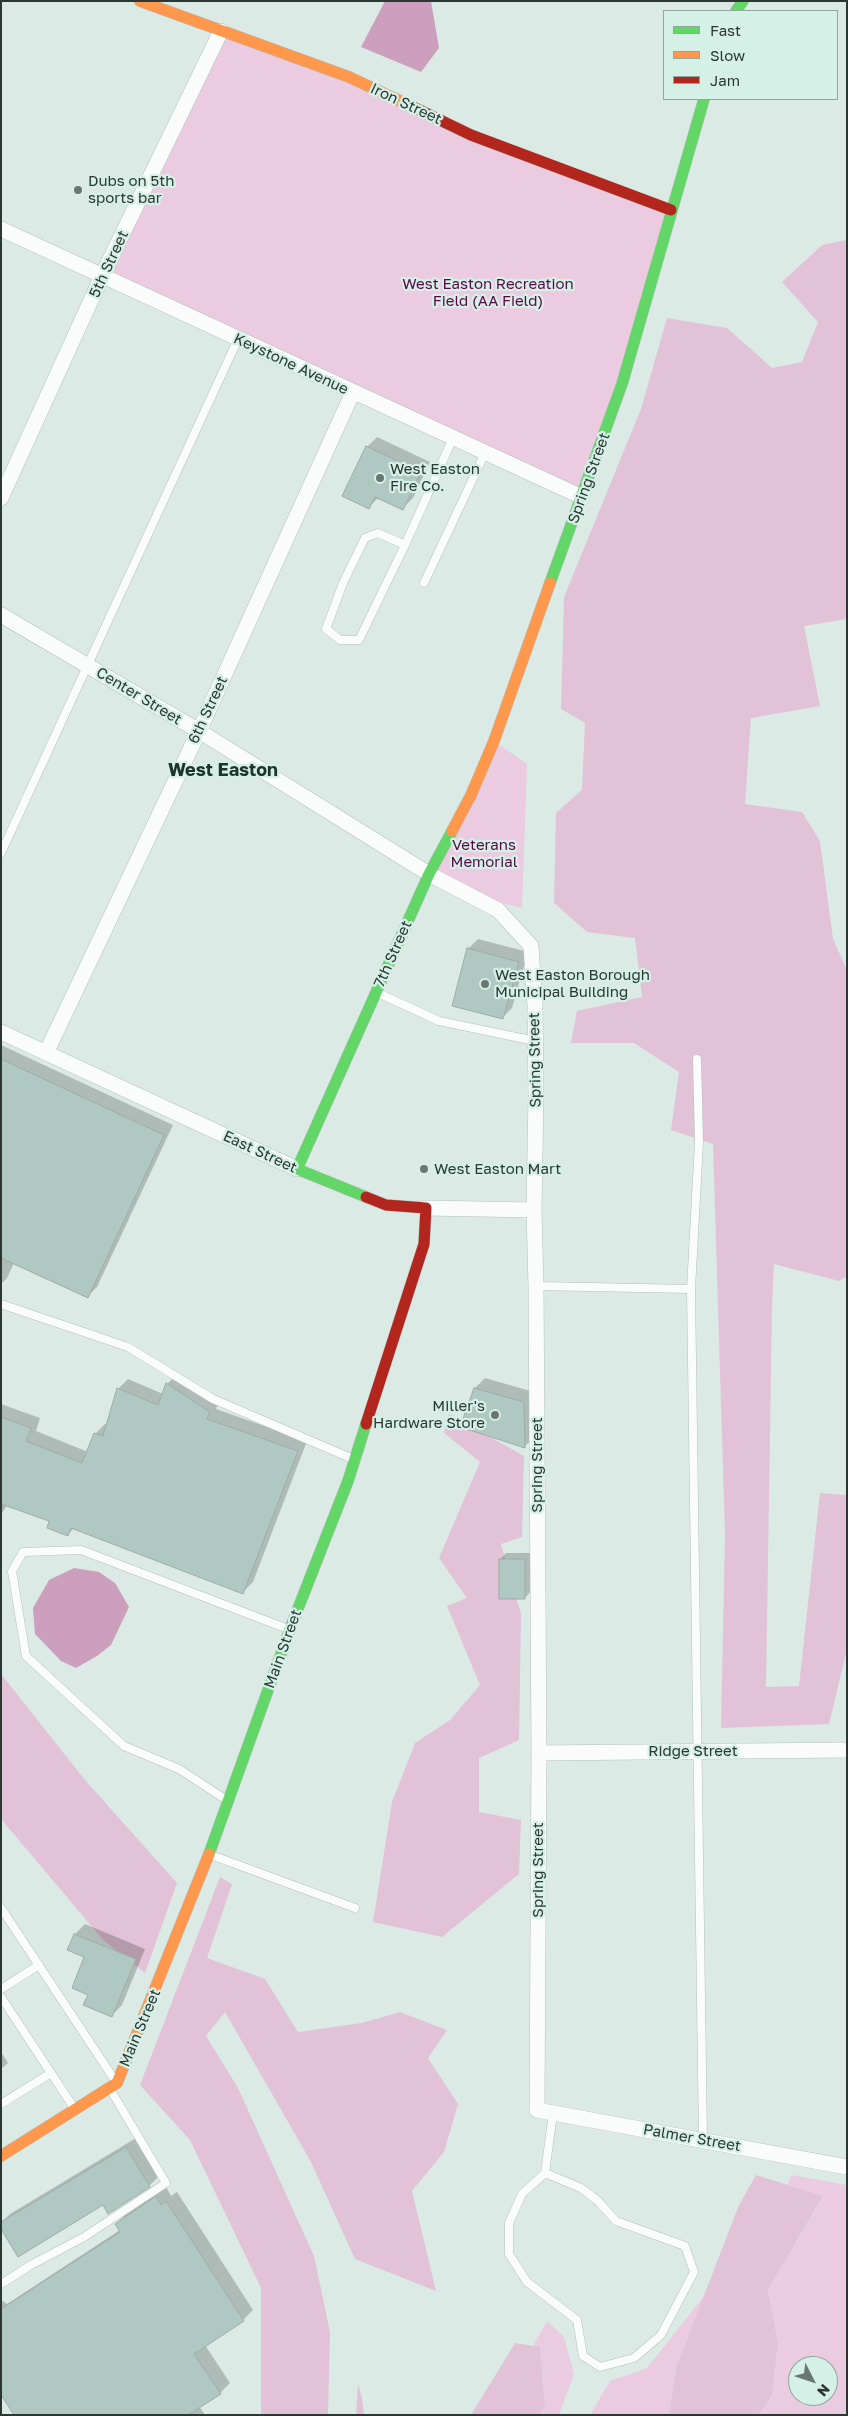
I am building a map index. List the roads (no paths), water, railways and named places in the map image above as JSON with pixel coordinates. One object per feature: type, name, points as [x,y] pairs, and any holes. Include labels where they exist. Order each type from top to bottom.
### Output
[{"type":"street","name":"Iron Street","points":[[140,1],[349,77],[471,135],[520,155],[671,210]]},
{"type":"street","name":"5th Street","points":[[1,498],[102,276],[220,31]]},
{"type":"street","name":"Spring Street","points":[[494,742],[515,677],[622,384],[704,100]]},
{"type":"street","name":"Keystone Avenue","points":[[1,230],[582,497]]},
{"type":"street","name":"6th Street","points":[[46,1052],[199,731],[353,392]]},
{"type":"street","name":"Center Street","points":[[1,615],[199,731],[429,874]]},
{"type":"street","name":"7th Street","points":[[297,1169],[429,874],[471,795],[494,742]]},
{"type":"street","name":"Spring Street","points":[[429,874],[498,910],[531,946],[536,1041],[534,1210],[539,1753],[538,2110]]},
{"type":"street","name":"East Street","points":[[1,1032],[297,1169],[386,1205],[426,1208],[534,1210]]},
{"type":"street","name":"Main Street","points":[[113,2085],[209,1855],[354,1460],[424,1244],[426,1208]]},
{"type":"street","name":"Ridge Street","points":[[539,1753],[847,1750]]},
{"type":"street","points":[[1,2156],[113,2085]]},
{"type":"street","name":"Palmer Street","points":[[538,2110],[847,2167]]},
{"type":"lane","points":[[1,853],[238,339]]},
{"type":"lane","points":[[405,545],[378,533],[366,538],[343,583],[326,630],[340,640],[359,640],[405,545],[453,438]]},
{"type":"lane","points":[[424,583],[485,453]]},
{"type":"lane","points":[[376,992],[439,1021],[536,1041]]},
{"type":"lane","points":[[698,1059],[699,1142],[691,1289],[703,2140]]},
{"type":"lane","points":[[536,1286],[691,1289]]},
{"type":"lane","points":[[1,1304],[128,1347],[213,1399],[354,1460]]},
{"type":"lane","points":[[228,1801],[179,1769],[124,1746],[26,1656],[12,1571],[23,1552],[81,1550],[290,1630]]},
{"type":"lane","points":[[209,1855],[355,1908]]},
{"type":"lane","points":[[1,1908],[39,1965],[113,2085],[166,2183],[84,2237],[31,2265],[1,2284]]},
{"type":"lane","points":[[1,1989],[39,1965]]},
{"type":"lane","points":[[1,1997],[75,2110]]},
{"type":"lane","points":[[1,2104],[51,2073]]},
{"type":"lane","points":[[545,2173],[581,2188],[598,2201],[616,2221],[685,2246],[694,2272],[661,2335],[634,2358],[600,2367],[583,2356],[576,2320],[527,2282],[509,2254],[509,2223],[522,2194],[545,2173],[553,2113]]},
{"type":"place","name":"Dubs on 5th sports bar","points":[[78,190]]},
{"type":"place","name":"West Easton Fire Co.","points":[[380,478]]},
{"type":"place","name":"West Easton Borough Municipal Building","points":[[485,984]]},
{"type":"place","name":"West Easton Mart","points":[[424,1169]]},
{"type":"place","name":"Miller's Hardware Store","points":[[495,1415]]},
{"type":"district","name":"West Easton","points":[[223,770]]},
{"type":"park label","name":"West Easton Recreation Field (AA Field)","points":[[488,292]]},
{"type":"park label","name":"Veterans Memorial","points":[[484,854]]}]
